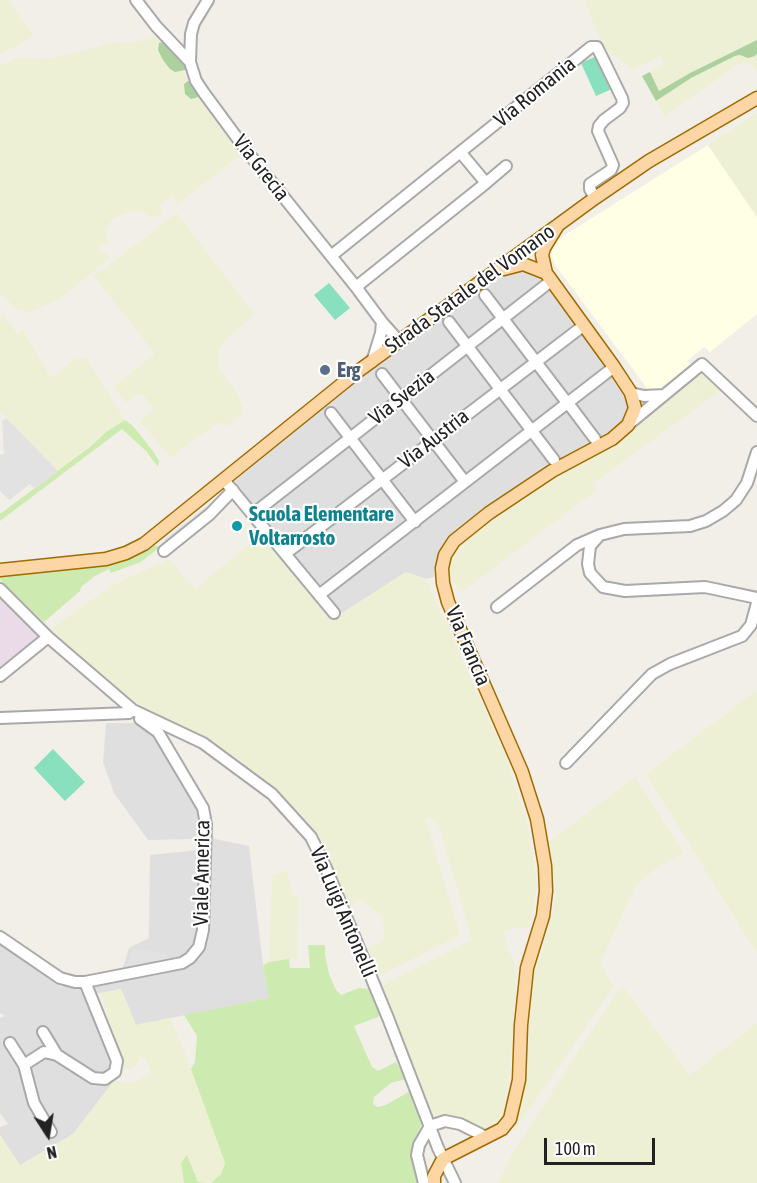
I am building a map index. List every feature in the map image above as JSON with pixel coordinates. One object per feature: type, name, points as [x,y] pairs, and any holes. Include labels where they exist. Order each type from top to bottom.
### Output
[{"type":"main road","name":"Strada Statale del Vomano","points":[[0,571],[106,559],[134,549],[156,535],[394,345],[595,198],[649,161],[757,98]]},
{"type":"main road","points":[[544,271],[544,248],[558,225]]},
{"type":"main road","points":[[526,248],[536,254],[544,271],[614,367],[633,398],[634,413],[628,425]]},
{"type":"main road","points":[[485,278],[514,265],[524,264],[544,271]]},
{"type":"main road","name":"Via Francia","points":[[486,1137],[502,1129],[510,1119],[519,1080],[521,1025],[527,968],[543,916],[545,866],[537,819],[522,772],[448,602],[442,568],[454,541],[489,513],[552,471],[612,439],[628,425]]},
{"type":"main road","points":[[434,1183],[434,1176],[443,1159],[486,1137]]},
{"type":"street","points":[[136,0],[156,26],[190,62]]},
{"type":"street","name":"Via Grecia","points":[[208,0],[194,23],[191,34],[190,62],[196,81],[249,154],[356,287],[394,345]]},
{"type":"street","name":"Via Romania","points":[[331,256],[591,47],[597,47],[623,103],[599,126],[598,131],[613,165],[611,170],[590,184],[595,198]]},
{"type":"street","points":[[461,153],[486,183]]},
{"type":"street","points":[[356,287],[506,166]]},
{"type":"street","name":"Via Svezia","points":[[252,514],[503,319],[544,271]]},
{"type":"street","points":[[485,295],[595,439]]},
{"type":"street","points":[[449,322],[554,460]]},
{"type":"street","name":"Via Austria","points":[[285,554],[583,326]]},
{"type":"street","points":[[372,362],[381,328]]},
{"type":"street","points":[[628,425],[702,364],[757,416]]},
{"type":"street","points":[[319,595],[614,367]]},
{"type":"street","points":[[382,374],[465,482]]},
{"type":"street","points":[[651,406],[638,406],[633,398],[665,394]]},
{"type":"street","points":[[331,413],[415,522]]},
{"type":"street","points":[[497,607],[577,546],[600,535],[624,529],[690,526],[706,521],[723,511],[736,500],[747,483],[757,454]]},
{"type":"street","points":[[224,480],[334,613]]},
{"type":"street","points":[[156,535],[166,550],[210,514],[233,490]]},
{"type":"street","points":[[600,535],[590,546],[588,564],[590,573],[603,586],[625,591],[705,587],[757,597]]},
{"type":"street","name":"Via Luigi Antonelli","points":[[0,588],[48,637],[131,712],[203,743],[272,794],[311,837],[330,876],[443,1159],[455,1183]]},
{"type":"street","points":[[566,763],[652,674],[670,664],[742,636],[751,625],[757,603]]},
{"type":"street","points":[[0,676],[48,637]]},
{"type":"street","points":[[0,718],[131,712]]},
{"type":"street","name":"Viale America","points":[[0,937],[60,978],[85,982],[182,963],[190,958],[199,947],[203,930],[206,824],[203,808],[158,732],[131,712]]},
{"type":"street","points":[[24,1065],[44,1052],[57,1055],[93,1078],[105,1079],[115,1072],[117,1061],[85,982]]},
{"type":"street","points":[[43,1032],[57,1055]]},
{"type":"street","points":[[10,1043],[24,1065],[34,1103],[51,1132]]},
{"type":"street","points":[[424,1183],[417,1155],[419,1145],[430,1126],[445,1122],[460,1124],[486,1137]]},
{"type":"shaded area","points":[[0,0],[8,0],[34,36],[0,55]]},
{"type":"shaded area","points":[[584,0],[757,0],[757,40],[659,91],[650,72],[664,64],[661,56],[633,69],[604,48]]},
{"type":"shaded area","points":[[157,37],[164,42],[198,96],[243,153],[178,204],[172,196],[158,206],[163,214],[151,218],[142,211],[132,211],[112,219],[105,232],[109,243],[98,247],[110,258],[60,299],[31,312],[18,310],[0,293],[0,66],[19,57],[45,59],[108,43],[134,42]]},
{"type":"shaded area","points":[[757,54],[757,73],[749,61],[736,66],[665,116],[656,101],[691,78],[735,56],[755,56]]},
{"type":"shaded area","points":[[757,113],[757,217],[708,145]]},
{"type":"shaded area","points":[[708,145],[757,217],[757,314],[710,352],[704,347],[687,361],[692,367],[661,390],[649,391],[555,265],[551,255],[553,245],[560,238]]},
{"type":"shaded area","points":[[177,213],[255,315],[223,342],[218,352],[219,367],[238,395],[243,408],[240,416],[227,426],[219,422],[170,458],[140,421],[154,409],[144,396],[139,394],[125,403],[114,386],[155,354],[94,276]]},
{"type":"shaded area","points":[[531,269],[542,275],[587,336],[624,392],[633,427],[445,574],[426,579],[406,572],[333,619],[260,536],[226,488],[402,345],[511,270]]},
{"type":"shaded area","points":[[4,314],[17,334],[23,330],[51,378],[75,359],[86,357],[125,420],[106,432],[58,471],[0,412],[0,317]]},
{"type":"shaded area","points":[[705,371],[724,388],[594,483],[597,490],[462,592],[445,574],[448,560],[469,533],[655,408]]},
{"type":"shaded area","points":[[6,418],[58,471],[35,489],[30,484],[9,500],[0,491],[0,454],[4,454],[2,421]]},
{"type":"shaded area","points":[[220,496],[223,499],[169,544],[164,540]]},
{"type":"shaded area","points":[[260,535],[333,619],[406,572],[426,579],[505,755],[527,823],[537,883],[530,927],[504,930],[507,948],[515,961],[516,993],[509,1076],[502,1120],[490,1128],[481,1128],[462,1118],[435,1121],[382,985],[472,940],[439,826],[430,817],[426,819],[460,935],[377,977],[365,949],[384,940],[383,918],[360,899],[346,912],[324,860],[329,857],[320,839],[303,817],[267,782],[233,755],[135,704],[49,632],[115,584],[169,559],[195,589]]},
{"type":"shaded area","points":[[0,595],[23,616],[23,620],[40,638],[0,672]]},
{"type":"shaded area","points":[[757,690],[757,954],[646,774]]},
{"type":"shaded area","points":[[106,723],[134,723],[154,736],[179,773],[215,839],[249,846],[263,965],[270,998],[136,1025],[121,989],[95,994],[120,1065],[114,1081],[73,1134],[20,1166],[0,1135],[0,1127],[8,1124],[0,1113],[0,1018],[5,1016],[0,1013],[0,945],[61,987],[122,971],[129,948],[149,938],[150,855],[198,850],[195,839],[148,840],[114,793],[103,762]]},
{"type":"shaded area","points":[[635,777],[684,853],[655,869],[635,887],[600,963],[614,986],[516,1129],[511,1128],[517,1101],[532,960],[540,960],[556,897],[548,842]]},
{"type":"shaded area","points":[[287,870],[293,896],[298,896],[297,958],[269,962],[272,880],[273,875]]},
{"type":"shaded area","points":[[132,949],[167,953],[168,961],[126,970]]},
{"type":"shaded area","points":[[622,985],[690,1075],[757,1023],[757,1183],[498,1183],[514,1150]]},
{"type":"shaded area","points":[[121,989],[136,1025],[170,1018],[225,1163],[221,1174],[211,1183],[198,1182],[181,1163],[184,1183],[0,1183],[0,1135],[20,1165],[73,1134],[114,1081],[132,1083],[152,1073],[145,1058],[140,1058],[135,1067],[129,1070],[124,1068],[101,993]]},
{"type":"green space","points":[[757,40],[755,56],[748,58],[735,56],[691,78],[656,101],[642,76],[650,72],[659,91]]},
{"type":"green space","points":[[166,41],[188,65],[185,70],[175,72],[163,60],[158,50],[159,43]]},
{"type":"green space","points":[[599,55],[614,88],[596,96],[581,63]]},
{"type":"green space","points":[[192,81],[199,95],[196,98],[191,99],[185,94],[184,84]]},
{"type":"green space","points":[[329,283],[350,308],[335,320],[314,295]]},
{"type":"green space","points":[[125,420],[133,426],[153,451],[159,461],[158,467],[146,451],[122,429],[0,521],[0,514],[91,446],[106,432]]},
{"type":"green space","points":[[155,545],[160,547],[141,562],[111,573],[109,569],[95,576],[44,622],[1,581],[0,577],[118,562],[138,555]]},
{"type":"green space","points":[[53,749],[85,782],[65,801],[34,768]]},
{"type":"green space","points":[[308,945],[325,945],[329,974],[336,990],[341,995],[359,988],[373,989],[383,1015],[354,1026],[372,1067],[378,1071],[396,1062],[406,1079],[391,1083],[374,1097],[373,1104],[378,1107],[386,1105],[410,1091],[422,1123],[414,1142],[415,1166],[421,1183],[211,1183],[221,1174],[225,1163],[191,1069],[195,1062],[197,1036],[184,1015],[269,998],[263,965],[289,959],[290,968],[310,968]]},
{"type":"green space","points":[[187,1155],[198,1182],[205,1183],[184,1183],[181,1163]]},
{"type":"place","name":"Erg","points":[[325,370]]},
{"type":"place","name":"Scuola Elementare Voltarrosto","points":[[237,526]]}]
